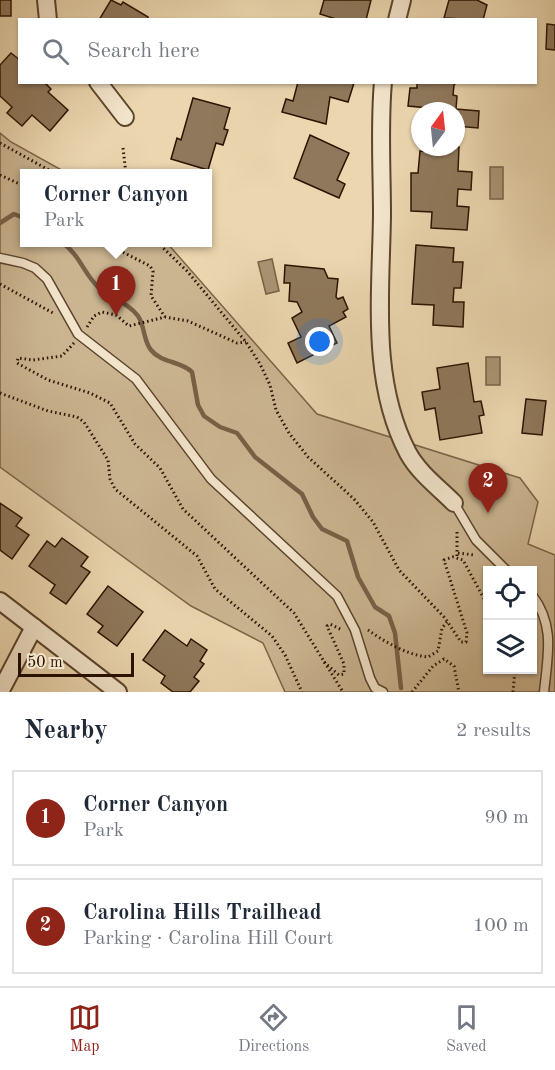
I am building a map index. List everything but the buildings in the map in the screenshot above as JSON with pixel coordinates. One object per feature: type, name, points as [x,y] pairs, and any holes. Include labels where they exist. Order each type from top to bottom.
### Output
[{"type":"street","points":[[46,0],[48,18]]},
{"type":"street","points":[[398,18],[402,0]]},
{"type":"street","points":[[100,84],[125,117]]},
{"type":"street","points":[[383,84],[381,311],[383,376],[408,454],[418,468],[454,503]]},
{"type":"street","points":[[0,601],[118,692]]},
{"type":"street","points":[[0,692],[34,627]]},
{"type":"lane","points":[[0,258],[35,268],[47,279],[78,334],[136,379],[211,479],[337,596],[355,630],[370,678],[375,688],[382,692]]},
{"type":"lane","points":[[454,503],[477,543],[502,566]]},
{"type":"lane","points":[[537,600],[546,610],[552,627],[544,692]]},
{"type":"path","points":[[0,143],[47,169]]},
{"type":"path","points":[[123,148],[125,169]]},
{"type":"path","points":[[0,175],[20,183]]},
{"type":"path","points":[[111,247],[150,266],[153,271],[151,296],[165,317]]},
{"type":"path","points":[[161,247],[187,271],[246,342],[270,385],[276,410],[289,433],[308,457],[354,499],[373,522],[399,570],[447,622],[458,640],[463,643],[466,642],[467,633],[443,562],[449,557],[457,557],[465,563],[483,597]]},
{"type":"path","points":[[0,284],[69,321]]},
{"type":"path","points":[[246,342],[237,343],[206,327],[165,317],[132,327],[124,325],[116,315],[102,312],[94,316],[90,325],[78,334],[69,351],[62,356],[33,360],[18,358],[17,363],[48,381],[90,393],[110,403],[135,444],[160,468],[183,509],[294,614],[311,637],[320,659],[343,692]]},
{"type":"path","points":[[0,393],[48,411],[77,417],[84,422],[108,460],[110,479],[116,489],[197,556],[220,594],[272,636],[285,655],[302,692]]},
{"type":"path","points":[[457,557],[458,547]]},
{"type":"path","points":[[320,659],[343,675],[344,663],[327,626],[330,624],[340,629],[365,628],[384,641],[416,655],[428,657],[437,653],[442,628],[447,622]]},
{"type":"path","points":[[412,692],[433,666],[444,659],[454,666],[459,692]]},
{"type":"path","points":[[513,692],[515,674]]},
{"type":"shaded area","points":[[0,133],[11,142],[60,169],[20,169],[20,247],[171,247],[317,414],[520,478],[538,502],[528,544],[555,555],[555,692],[285,692],[263,643],[191,606],[0,467]]},
{"type":"shaded area","points":[[490,167],[503,167],[503,199],[490,199]]},
{"type":"shaded area","points":[[272,259],[279,291],[266,294],[258,262]]},
{"type":"shaded area","points":[[486,357],[500,357],[500,385],[486,385]]},
{"type":"waterway","points":[[0,223],[14,214],[20,216]]},
{"type":"waterway","points":[[68,247],[100,289],[134,311],[142,324],[151,350],[165,360],[192,372],[198,405],[204,416],[220,427],[237,433],[255,457],[302,494],[313,517],[322,529],[347,541],[358,577],[375,607],[389,616],[395,633],[401,688]]},
{"type":"place","name":"Corner Canyon","points":[[116,316]]},
{"type":"place","name":"Carolina Hills Trailhead","points":[[488,513]]}]
